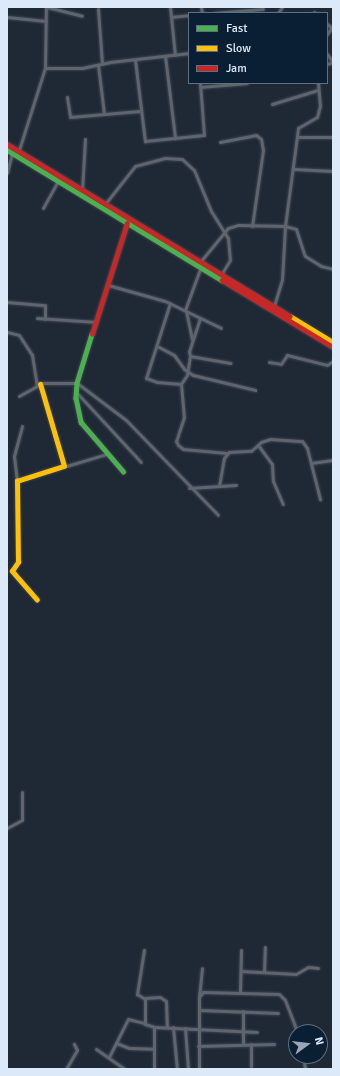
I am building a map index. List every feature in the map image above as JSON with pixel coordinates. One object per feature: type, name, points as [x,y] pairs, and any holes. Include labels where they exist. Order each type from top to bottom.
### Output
[{"type":"street","points":[[18,154],[45,68],[46,7],[82,16]]},
{"type":"street","points":[[170,7],[175,55]]},
{"type":"street","points":[[223,12],[263,8]]},
{"type":"street","points":[[98,9],[104,114]]},
{"type":"street","points":[[172,17],[188,15]]},
{"type":"street","points":[[7,17],[46,21]]},
{"type":"street","points":[[45,68],[67,70],[100,64],[188,53]]},
{"type":"street","points":[[165,56],[175,138]]},
{"type":"street","points":[[135,60],[143,140],[204,134],[200,85],[224,84]]},
{"type":"street","points":[[274,306],[282,280],[285,226],[300,125],[317,117],[318,84]]},
{"type":"street","points":[[272,104],[318,90]]},
{"type":"street","points":[[67,97],[70,117],[140,111]]},
{"type":"street","points":[[220,142],[256,135],[261,139],[263,150],[252,226]]},
{"type":"street","points":[[298,137],[333,137]]},
{"type":"street","points":[[82,191],[85,139]]},
{"type":"street","points":[[7,144],[18,154],[58,181],[200,269],[333,347]]},
{"type":"street","points":[[7,150],[18,154],[105,204],[333,342]]},
{"type":"street","points":[[7,173],[12,153]]},
{"type":"street","points":[[105,204],[135,166],[173,157],[182,159],[194,170],[211,212],[228,238],[230,253],[228,264],[221,275]]},
{"type":"street","points":[[294,169],[333,171]]},
{"type":"street","points":[[43,208],[58,181]]},
{"type":"street","points":[[123,471],[81,422],[76,392],[77,383],[127,223]]},
{"type":"street","points":[[200,262],[224,232],[233,226],[285,226],[296,229],[305,256],[321,266],[333,269]]},
{"type":"street","points":[[193,340],[186,311],[200,269]]},
{"type":"street","points":[[108,285],[146,294],[170,303],[221,328]]},
{"type":"street","points":[[7,302],[45,305],[45,319]]},
{"type":"street","points":[[170,303],[146,378],[181,384]]},
{"type":"street","points":[[37,318],[97,322]]},
{"type":"street","points":[[200,318],[189,351],[190,356],[181,384],[184,417],[176,441],[178,445],[183,449],[227,453],[251,451],[265,440],[276,439],[302,441],[306,444],[320,499]]},
{"type":"street","points":[[7,332],[19,335],[32,355],[38,385],[63,468]]},
{"type":"street","points":[[157,346],[175,356],[186,371],[197,376],[255,390]]},
{"type":"street","points":[[270,362],[281,364],[287,355],[327,365],[333,361]]},
{"type":"street","points":[[190,356],[230,363]]},
{"type":"street","points":[[19,396],[38,385],[77,383],[126,420],[189,488],[218,515]]},
{"type":"street","points":[[76,392],[142,462]]},
{"type":"street","points":[[22,426],[14,456],[17,481],[18,562],[12,573],[37,600]]},
{"type":"street","points":[[258,446],[272,464],[273,481],[283,504]]},
{"type":"street","points":[[219,486],[227,453]]},
{"type":"street","points":[[17,481],[107,454]]},
{"type":"street","points":[[311,463],[333,460]]},
{"type":"street","points":[[189,488],[236,485]]},
{"type":"street","points":[[7,828],[22,820],[22,792]]},
{"type":"street","points":[[264,972],[265,947]]},
{"type":"street","points":[[144,950],[137,994],[145,998],[160,997],[166,1001],[167,1027]]},
{"type":"street","points":[[240,992],[241,950]]},
{"type":"street","points":[[241,971],[299,974],[308,967],[318,968]]},
{"type":"street","points":[[199,1069],[198,1010],[202,968]]},
{"type":"street","points":[[199,997],[206,992],[240,992],[281,995],[294,1024]]},
{"type":"street","points":[[144,1023],[145,998]]},
{"type":"street","points":[[198,1010],[278,1013]]},
{"type":"street","points":[[243,1011],[244,1044]]},
{"type":"street","points":[[109,1057],[128,1019],[154,1027],[256,1032]]},
{"type":"street","points":[[154,1027],[154,1069]]},
{"type":"street","points":[[173,1027],[177,1069]]},
{"type":"street","points":[[185,1028],[188,1069]]},
{"type":"street","points":[[116,1043],[129,1048],[153,1049]]},
{"type":"street","points":[[66,1069],[77,1050],[74,1044]]},
{"type":"street","points":[[251,1044],[251,1066]]},
{"type":"street","points":[[198,1046],[274,1044]]},
{"type":"street","points":[[96,1049],[125,1069]]},
{"type":"traffic: fast","points":[[7,150],[222,280]]},
{"type":"traffic: fast","points":[[92,334],[77,383],[76,398],[81,422],[123,471]]},
{"type":"traffic: slow","points":[[290,316],[333,342]]},
{"type":"traffic: slow","points":[[37,600],[12,571],[18,562],[17,481],[64,466],[40,384]]},
{"type":"traffic: jam","points":[[7,144],[290,316]]},
{"type":"traffic: jam","points":[[92,334],[127,223]]},
{"type":"traffic: jam","points":[[222,280],[333,347]]}]
